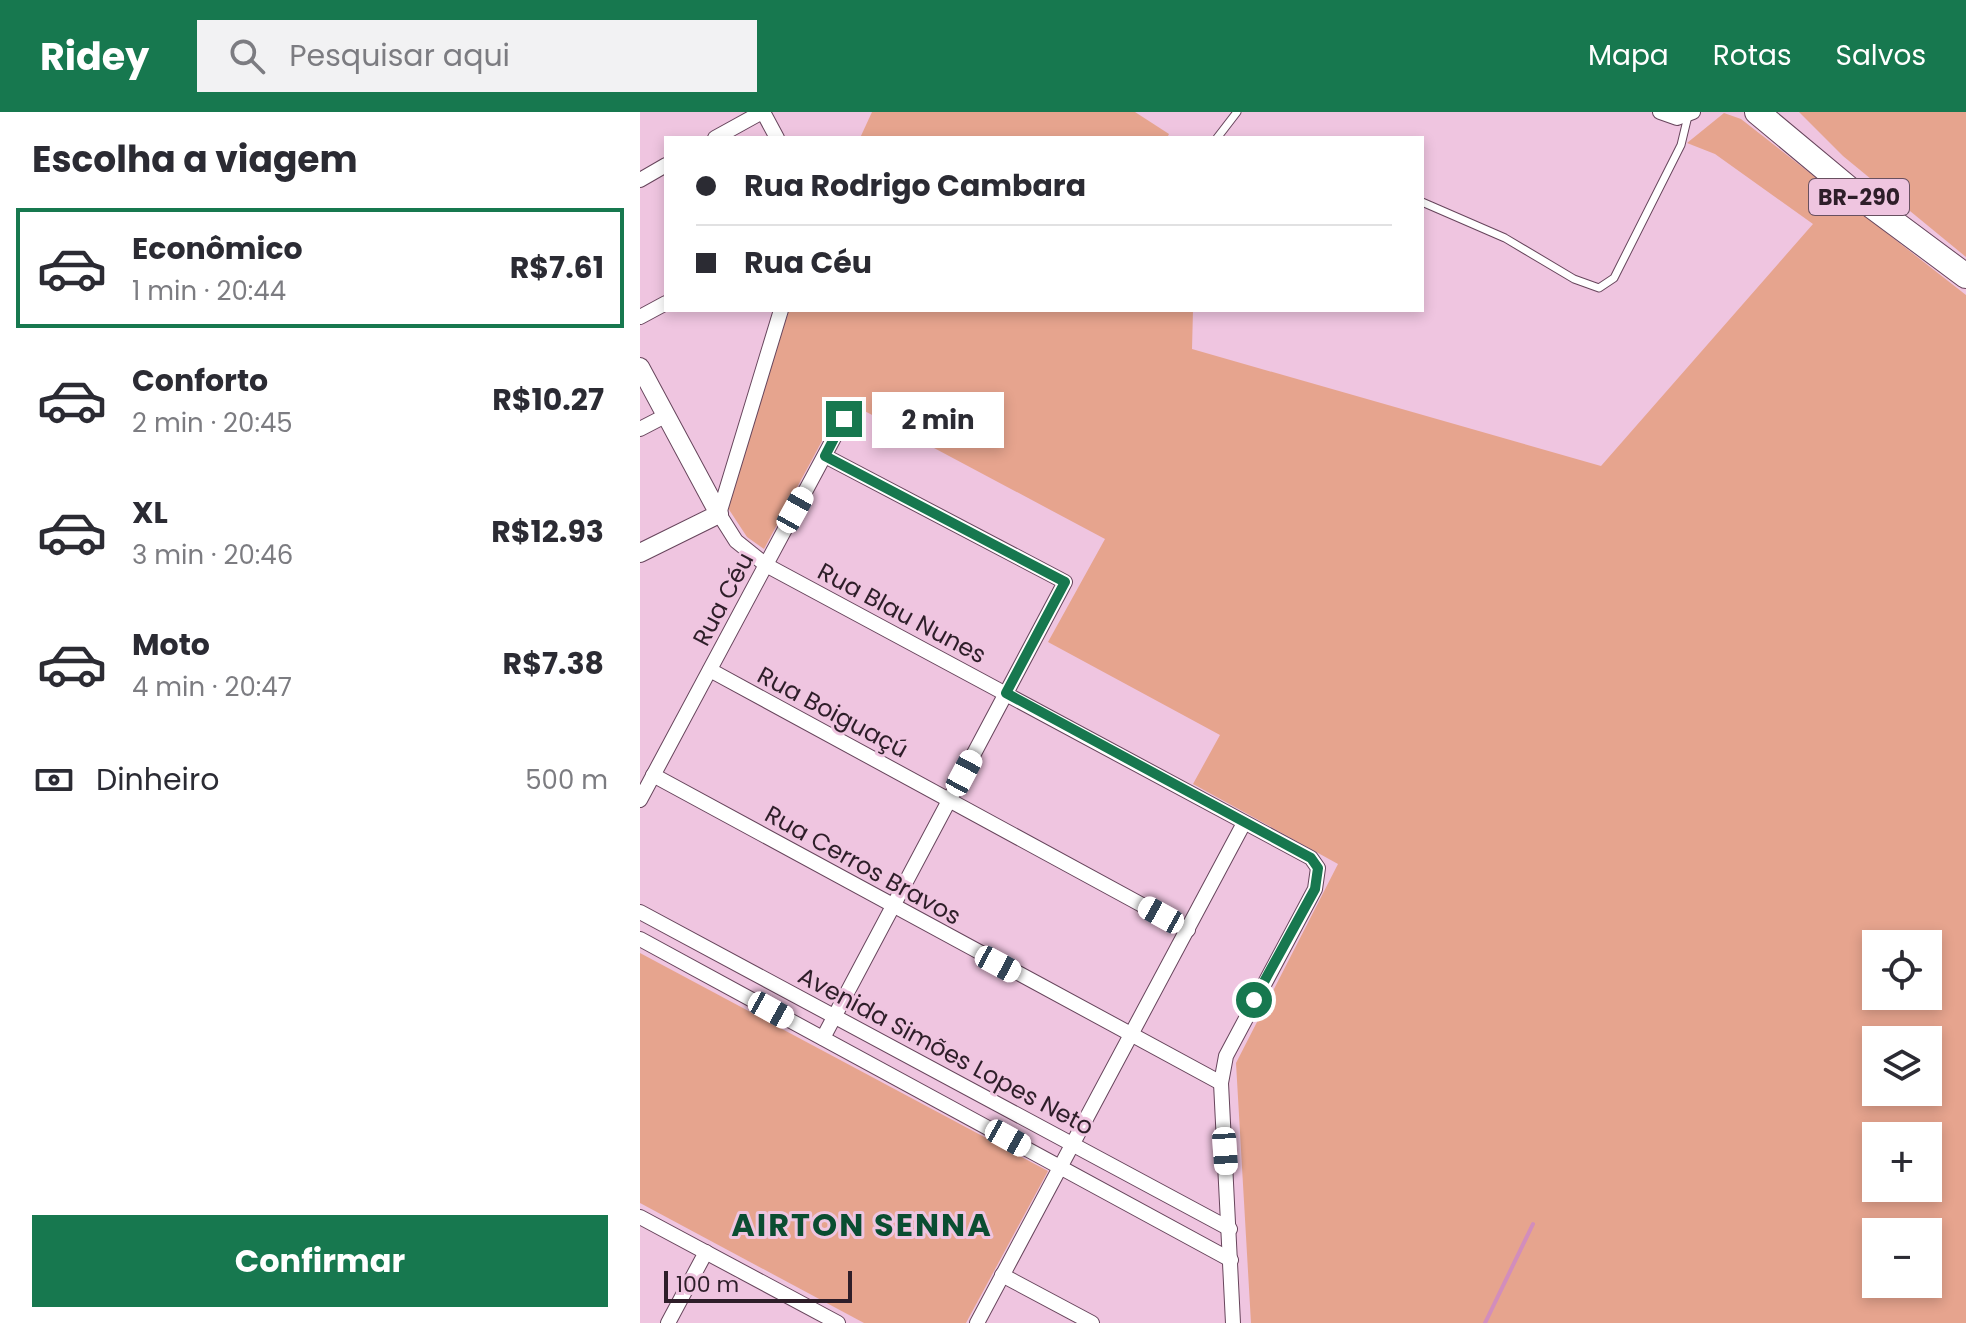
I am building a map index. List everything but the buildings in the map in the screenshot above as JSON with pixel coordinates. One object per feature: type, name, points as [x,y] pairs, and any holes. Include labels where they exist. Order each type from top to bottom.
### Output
[{"type":"highway","name":"BR-290","points":[[1757,112],[1853,192],[1966,276]]},
{"type":"street","points":[[719,136],[763,112],[776,136]]},
{"type":"street","points":[[1660,112],[1677,118],[1691,114]]},
{"type":"street","points":[[640,180],[664,166]]},
{"type":"street","points":[[640,317],[664,304]]},
{"type":"street","points":[[640,553],[719,514],[780,312]]},
{"type":"street","points":[[640,367],[719,514]]},
{"type":"street","points":[[640,429],[665,416]]},
{"type":"street","name":"Rua Céu","points":[[640,800],[844,419]]},
{"type":"street","points":[[823,1038],[1065,582],[825,456]]},
{"type":"street","name":"Rua Blau Nunes","points":[[719,514],[736,541],[766,565],[1311,858],[1318,868],[1319,880],[1232,1042],[1221,1083]]},
{"type":"street","name":"Rua Boiguaçú","points":[[710,670],[1188,930]]},
{"type":"street","name":"Rua Cerros Bravos","points":[[653,775],[1221,1083]]},
{"type":"street","points":[[977,1323],[1244,823]]},
{"type":"street","name":"Avenida Simões Lopes Neto","points":[[640,912],[1230,1229]]},
{"type":"street","name":"Avenida Simões Lopes Neto","points":[[640,939],[1231,1260]]},
{"type":"street","points":[[1221,1083],[1233,1323]]},
{"type":"street","points":[[640,1217],[838,1323]]},
{"type":"street","points":[[668,1323],[706,1252]]},
{"type":"street","points":[[1002,1275],[1092,1323]]},
{"type":"lane","points":[[1219,136],[1237,112]]},
{"type":"lane","points":[[1424,203],[1505,238],[1574,279],[1599,288],[1614,278],[1681,145],[1691,114]]},
{"type":"shaded area","points":[[872,112],[1135,112],[1169,134],[1168,136],[861,136]]},
{"type":"shaded area","points":[[1799,112],[1966,112],[1966,257],[1843,156]]},
{"type":"shaded area","points":[[1724,113],[1741,119],[1966,295],[1966,1323],[1251,1323],[1236,1063],[1338,864],[1193,784],[1220,735],[1048,642],[1105,539],[844,400],[764,549],[747,537],[728,508],[788,312],[1193,312],[1192,349],[1601,466],[1813,224],[1715,154],[1687,143]]},
{"type":"shaded area","points":[[640,953],[1048,1171],[966,1323],[864,1323],[640,1203]]},
{"type":"waterway","points":[[1485,1323],[1533,1224]]},
{"type":"district","name":"AIRTON SENNA","points":[[862,1224]]},
{"type":"route","points":[[844,419],[825,456],[1065,582],[1006,693],[1311,858],[1318,868],[1319,880],[1254,1000]]}]
